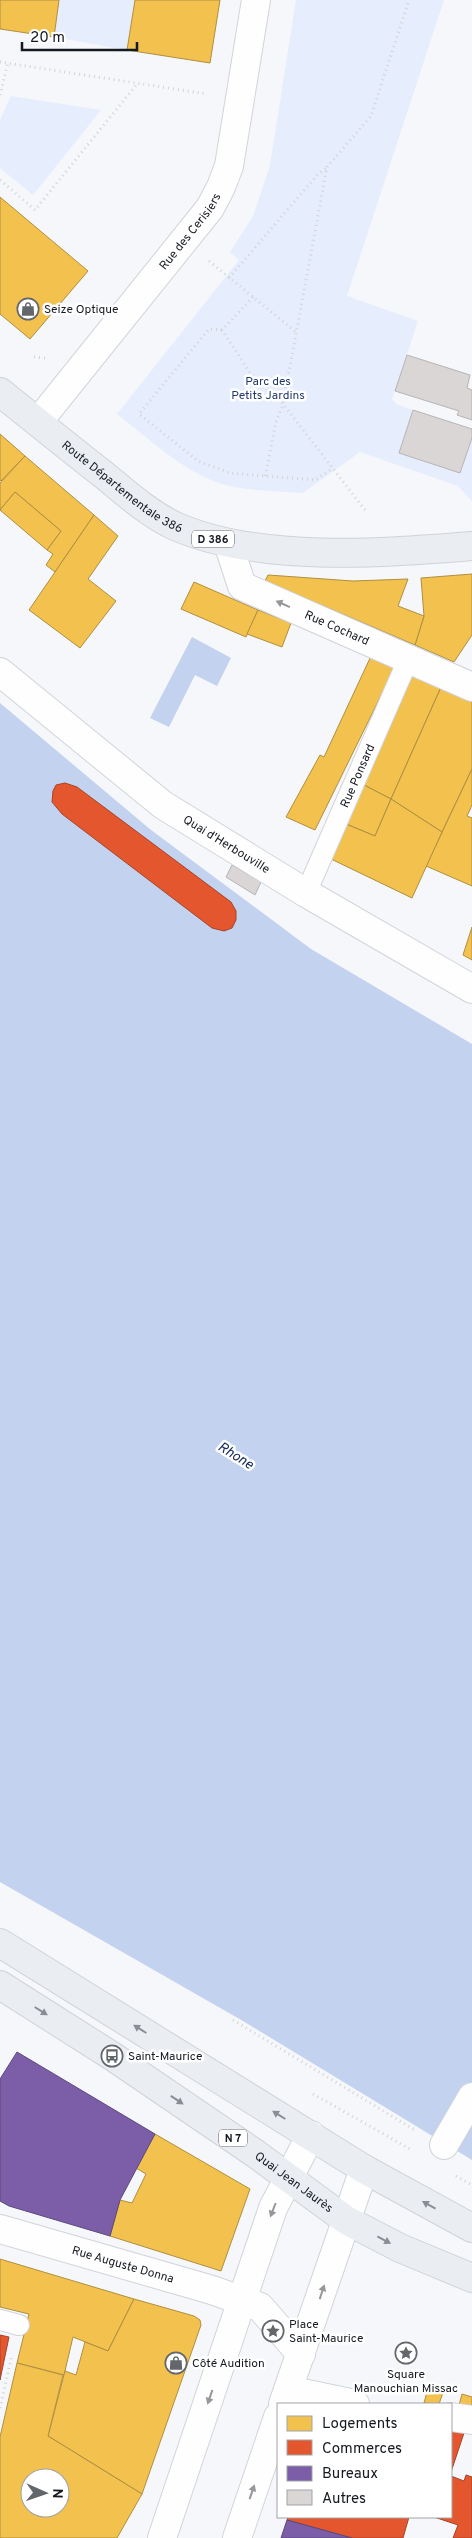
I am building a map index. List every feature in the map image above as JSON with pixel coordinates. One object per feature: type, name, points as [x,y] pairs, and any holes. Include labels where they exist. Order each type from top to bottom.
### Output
[{"type":"main road","name":"Route Départementale 386","points":[[0,392],[134,499],[173,525],[228,543],[351,553],[472,546]]},
{"type":"main road","points":[[0,1943],[364,2169],[472,2228]]},
{"type":"main road","name":"Quai Jean Jaurès","points":[[0,1985],[112,2056],[288,2177],[346,2220],[400,2248],[472,2278]]},
{"type":"street","name":"Rue des Cerisiers","points":[[38,422],[210,208],[222,187],[229,166],[256,0]]},
{"type":"street","name":"Rue Cochard","points":[[228,543],[242,586],[472,688]]},
{"type":"street","name":"Quai d'Herbouville","points":[[0,672],[163,805],[306,893],[472,989]]},
{"type":"street","points":[[444,2145],[472,2097]]},
{"type":"street","points":[[162,2538],[274,2208],[288,2177],[311,2135]]},
{"type":"street","points":[[345,2403],[285,2397],[364,2169]]},
{"type":"street","name":"Rue Auguste Donna","points":[[0,2229],[243,2302]]},
{"type":"street","points":[[243,2302],[260,2307],[301,2354]]},
{"type":"street","points":[[452,2417],[472,2420]]},
{"type":"street","points":[[237,2538],[277,2420]]},
{"type":"lane","name":"Rue Ponsard","points":[[306,893],[408,660]]},
{"type":"path","points":[[297,333],[230,279],[318,174],[327,168],[371,116],[409,0]]},
{"type":"path","points":[[0,62],[210,95]]},
{"type":"path","points":[[0,95],[8,63]]},
{"type":"path","points":[[0,180],[35,210],[137,83]]},
{"type":"path","points":[[265,477],[276,422],[283,404],[327,168]]},
{"type":"path","points":[[222,330],[253,297]]},
{"type":"path","points":[[222,330],[210,329],[139,414],[198,460],[230,473],[315,480],[332,469]]},
{"type":"path","points":[[222,330],[250,373],[283,404],[366,510]]},
{"type":"path","points":[[232,2020],[417,2132]]},
{"type":"path","points":[[0,2408],[14,2348]]},
{"type":"green space","points":[[59,0],[135,0],[127,50],[54,37]]},
{"type":"green space","name":"Parc des Petits Jardins","points":[[296,0],[444,0],[347,296],[418,321],[392,399],[396,404],[413,410],[399,453],[460,473],[472,438],[472,501],[458,486],[360,452],[303,493],[234,487],[202,476],[186,467],[117,414],[239,260],[230,252],[253,216],[270,165]]},
{"type":"green space","points":[[11,96],[101,110],[33,195],[0,168],[0,120]]},
{"type":"water","points":[[192,637],[231,658],[217,686],[195,675],[169,727],[150,718]]},
{"type":"water","name":"Rhone","points":[[0,703],[151,830],[311,949],[472,1044],[472,2160],[243,2021],[0,1882]]},
{"type":"building: Logements","points":[[0,0],[59,0],[54,37],[0,29]]},
{"type":"building: Logements","points":[[135,0],[220,0],[210,63],[127,50]]},
{"type":"building: Logements","points":[[0,197],[88,271],[30,339],[0,314]]},
{"type":"building: Logements","points":[[0,434],[25,456],[1,481],[0,480]]},
{"type":"building: Logements","points":[[25,456],[94,515],[55,572],[46,565],[53,554],[47,550],[61,531],[15,492],[0,510],[0,483]]},
{"type":"building: Logements","points":[[15,492],[61,531],[47,550],[0,510]]},
{"type":"building: Logements","points":[[94,515],[118,536],[88,579],[116,601],[80,648],[29,610]]},
{"type":"building: Logements","points":[[472,574],[472,635],[454,662],[415,645],[424,616],[421,578]]},
{"type":"building: Logements","points":[[268,575],[353,581],[408,579],[398,606],[424,616],[415,645],[265,581]]},
{"type":"building: Logements","points":[[194,582],[258,610],[246,637],[181,609]]},
{"type":"building: Logements","points":[[258,610],[291,623],[282,647],[247,634]]},
{"type":"building: Logements","points":[[371,656],[395,667],[315,830],[286,817],[320,755],[324,757]]},
{"type":"building: Logements","points":[[414,672],[442,685],[391,799],[364,785]]},
{"type":"building: Logements","points":[[442,685],[472,698],[472,769],[442,832],[391,799]]},
{"type":"building: Logements","points":[[472,769],[472,805],[467,816],[472,818],[472,886],[426,866]]},
{"type":"building: Logements","points":[[364,785],[391,799],[375,836],[346,824]]},
{"type":"building: Logements","points":[[391,799],[442,832],[412,898],[331,859],[346,824],[375,836]]},
{"type":"building: Logements","points":[[472,927],[472,960],[463,955]]},
{"type":"building: Logements","points":[[155,2134],[250,2189],[221,2271],[110,2236],[120,2200],[132,2203],[146,2174],[136,2168]]},
{"type":"building: Logements","points":[[0,2259],[134,2299],[108,2351],[73,2337],[64,2375],[17,2363],[29,2314],[0,2307]]},
{"type":"building: Logements","points":[[134,2299],[194,2316],[200,2320],[201,2325],[142,2494],[48,2436],[65,2371],[76,2375],[85,2342],[108,2351]]},
{"type":"building: Logements","points":[[17,2363],[63,2375],[48,2436],[142,2494],[117,2538],[0,2538],[0,2437]]},
{"type":"building: Logements","points":[[428,2388],[444,2390],[439,2403],[424,2403]]},
{"type":"building: Logements","points":[[462,2394],[472,2397],[472,2412],[458,2409]]},
{"type":"building: Commerces","points":[[65,783],[77,787],[231,902],[236,911],[236,920],[232,928],[224,931],[212,928],[62,814],[52,802],[53,791],[56,785]]},
{"type":"building: Commerces","points":[[0,2335],[9,2337],[0,2380]]},
{"type":"building: Commerces","points":[[452,2426],[466,2427],[452,2469]]},
{"type":"building: Commerces","points":[[466,2475],[472,2477],[472,2538],[453,2538],[458,2525],[437,2518],[452,2518],[452,2476],[464,2481]]},
{"type":"building: Commerces","points":[[288,2518],[409,2518],[403,2538],[352,2538],[287,2520]]},
{"type":"building: Bureaux","points":[[17,2052],[155,2134],[120,2200],[110,2236],[9,2206],[0,2201],[0,2079]]},
{"type":"building: Bureaux","points":[[287,2520],[352,2538],[281,2538]]},
{"type":"building: Autres","points":[[407,355],[470,375],[467,388],[472,390],[472,420],[457,415],[459,411],[395,391]]},
{"type":"building: Autres","points":[[413,410],[472,429],[472,438],[460,473],[399,453]]},
{"type":"building: Autres","points":[[232,865],[261,882],[255,895],[226,877]]},
{"type":"place","name":"Seize Optique","points":[[28,309]]},
{"type":"place","name":"Saint-Maurice","points":[[112,2056]]},
{"type":"place","name":"Place Saint-Maurice","points":[[273,2331]]},
{"type":"place","name":"Square Manouchian Missac","points":[[406,2353]]},
{"type":"place","name":"Côté Audition","points":[[176,2363]]}]
